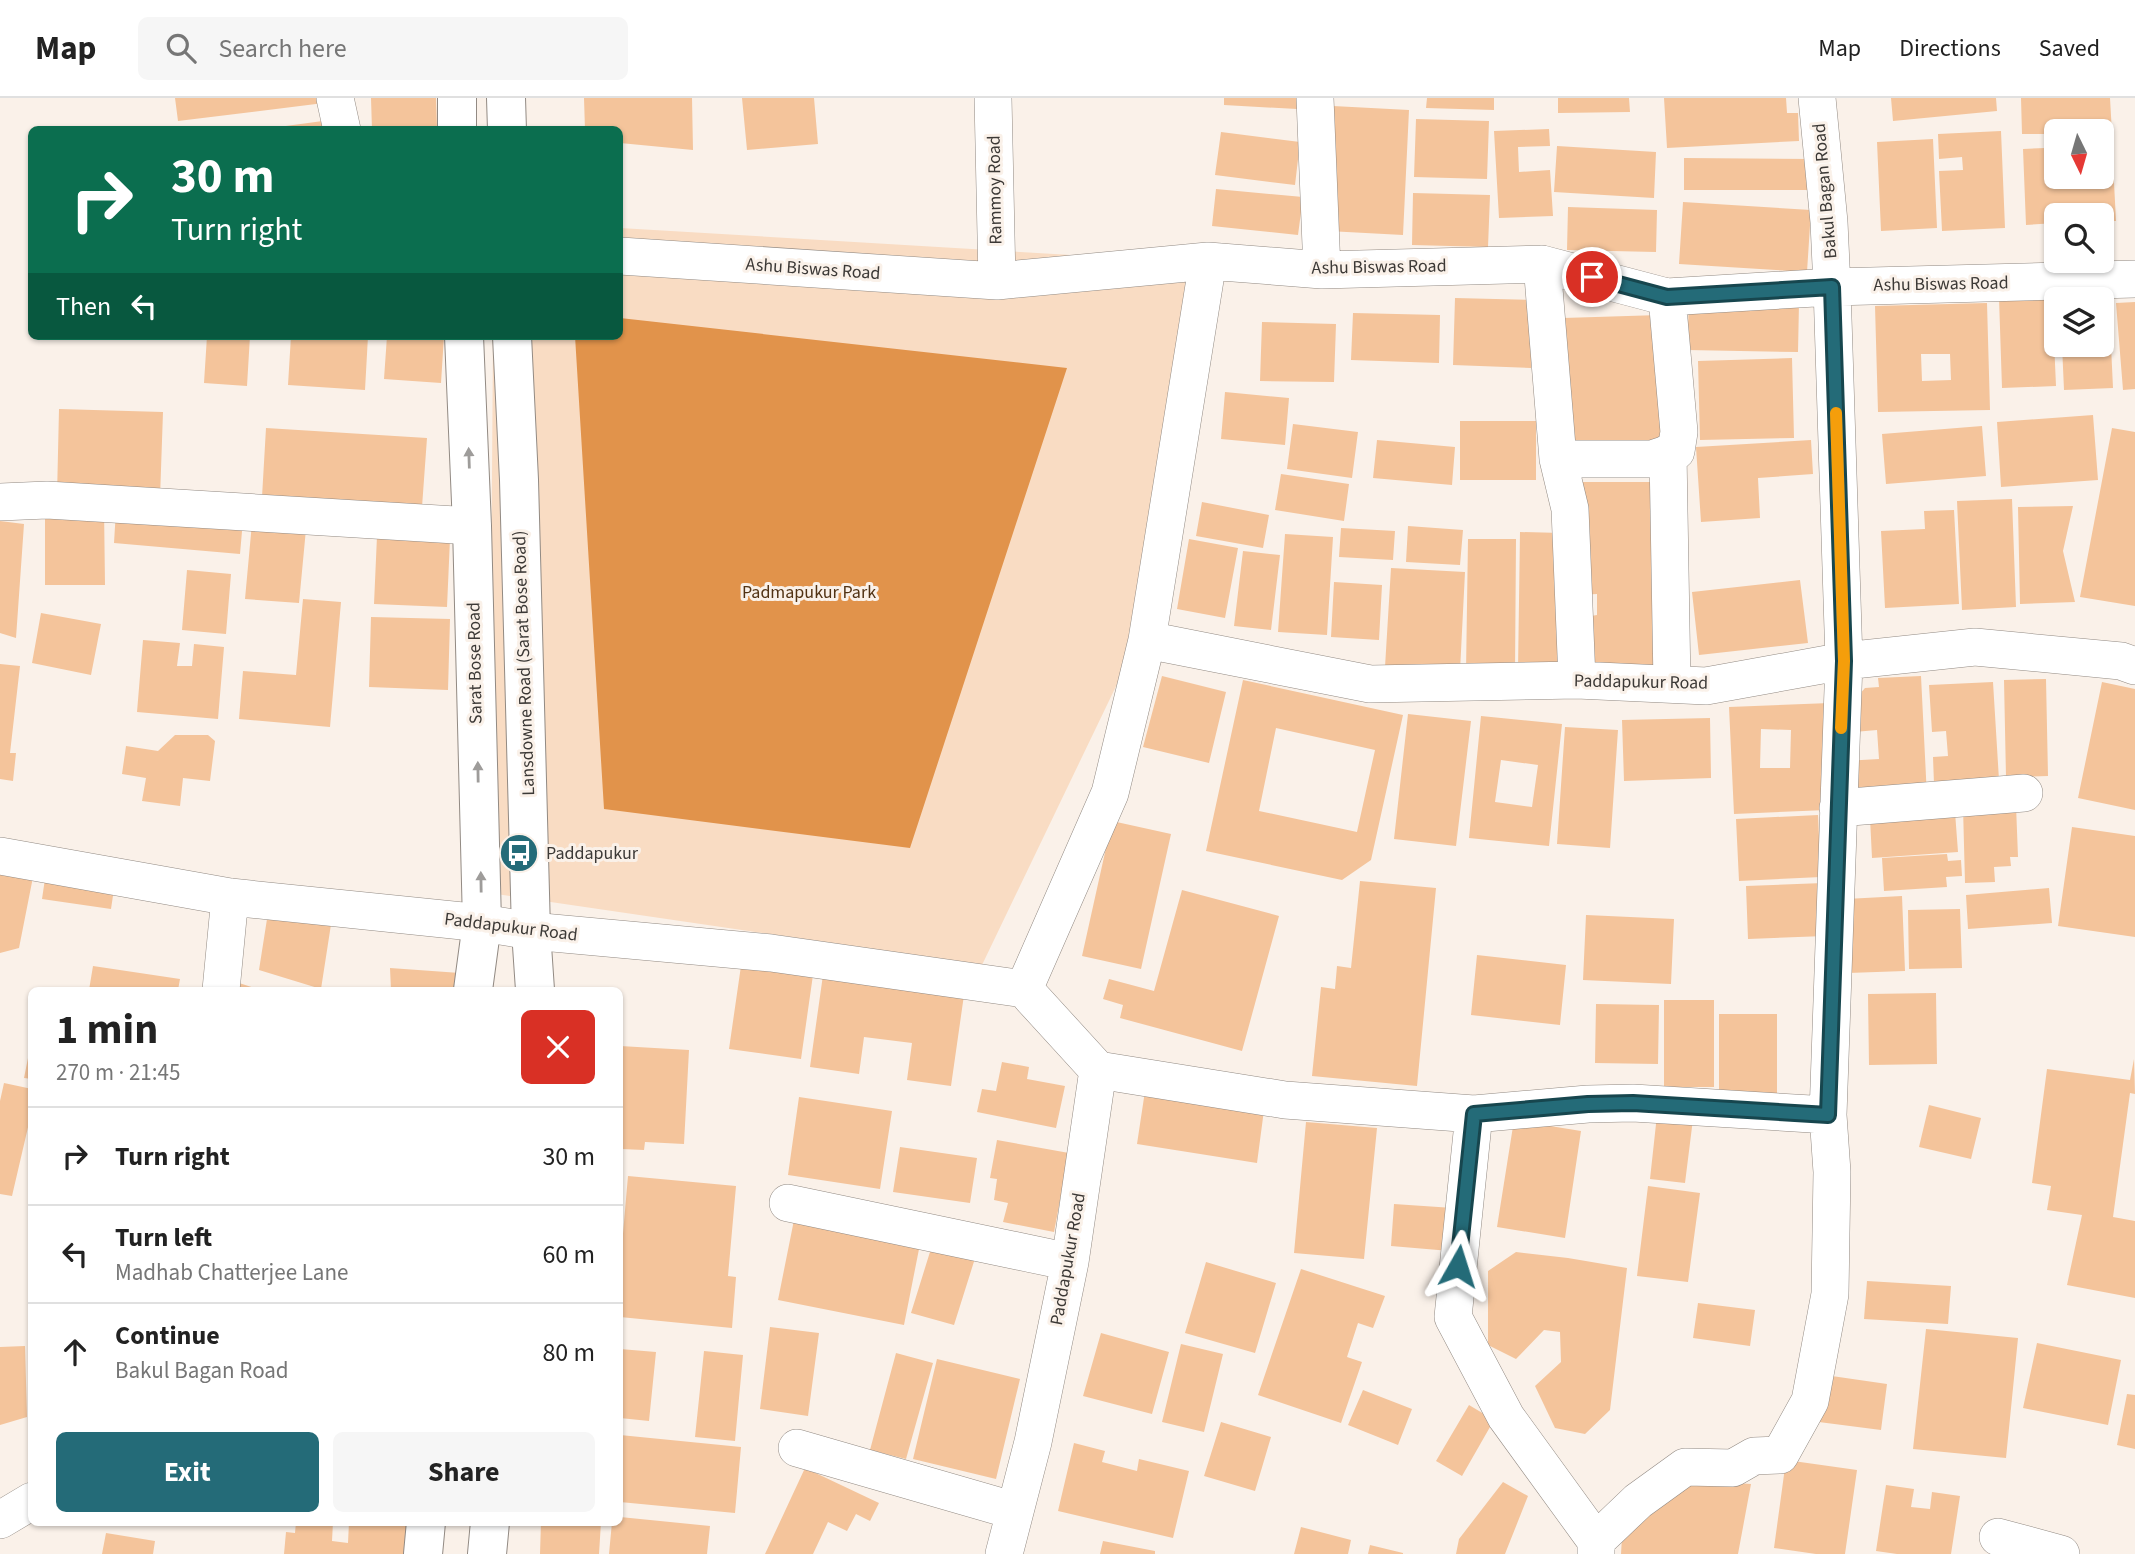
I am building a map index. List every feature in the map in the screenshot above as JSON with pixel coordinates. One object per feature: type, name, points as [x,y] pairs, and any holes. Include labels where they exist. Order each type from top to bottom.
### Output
[{"type":"main road","points":[[457,98],[457,126]]},
{"type":"main road","points":[[506,98],[506,126]]},
{"type":"main road","name":"Sarat Bose Road","points":[[464,340],[472,526],[482,923],[473,987]]},
{"type":"main road","name":"Lansdowne Road (Sarat Bose Road)","points":[[512,340],[535,987]]},
{"type":"main road","points":[[423,1554],[426,1526]]},
{"type":"main road","points":[[487,1554],[490,1526]]},
{"type":"street","points":[[335,98],[341,126]]},
{"type":"street","name":"Rammoy Road","points":[[993,98],[998,281]]},
{"type":"street","points":[[1315,98],[1322,270]]},
{"type":"street","name":"Bakul Bagan Road","points":[[1596,1548],[1638,1501],[1685,1467],[1733,1468],[1754,1456],[1780,1455],[1810,1401],[1830,1294],[1832,1172],[1828,1115],[1844,661],[1829,222],[1817,98]]},
{"type":"street","name":"Ashu Biswas Road","points":[[623,256],[998,281],[1208,261],[1322,270],[1542,264],[1667,297],[1832,287],[2135,279]]},
{"type":"street","points":[[1208,261],[1147,640],[1110,793],[1024,989],[1098,1070],[1285,1100],[1474,1114],[1588,1104],[1633,1103],[1828,1115]]},
{"type":"street","points":[[1542,264],[1559,459],[1570,509],[1577,680]]},
{"type":"street","points":[[1559,459],[1652,458],[1676,451],[1679,432],[1667,297]]},
{"type":"street","points":[[1668,453],[1672,684]]},
{"type":"street","points":[[0,502],[47,500],[472,526]]},
{"type":"street","name":"Paddapukur Road","points":[[1147,640],[1370,684],[1577,680],[1706,686],[1844,661],[1975,647],[2121,661],[2135,666]]},
{"type":"street","points":[[1838,808],[2024,793]]},
{"type":"street","name":"Paddapukur Road","points":[[0,856],[230,897],[482,923],[531,931],[771,953],[1024,989]]},
{"type":"street","points":[[221,987],[230,897]]},
{"type":"street","name":"Paddapukur Road","points":[[1003,1554],[1032,1442],[1070,1262],[1098,1070]]},
{"type":"street","points":[[1474,1114],[1453,1317],[1506,1418],[1596,1548]]},
{"type":"street","points":[[788,1203],[1070,1262]]},
{"type":"street","points":[[797,1448],[1015,1511]]},
{"type":"street","points":[[0,1520],[28,1504]]},
{"type":"street","points":[[1998,1537],[2061,1554]]},
{"type":"green space","name":"Padmapukur Park","points":[[623,228],[1205,263],[1132,653],[982,965],[489,893],[493,340],[623,340]]},
{"type":"shaded area","points":[[623,318],[1067,368],[910,848],[604,809],[575,340],[623,340]]},
{"type":"building","points":[[175,98],[323,98],[324,103],[178,121]]},
{"type":"building","points":[[371,98],[436,98],[437,126],[372,126]]},
{"type":"building","points":[[584,98],[692,98],[693,150],[623,143],[623,126],[585,126]]},
{"type":"building","points":[[742,98],[814,98],[818,144],[747,150]]},
{"type":"building","points":[[1224,98],[1298,98],[1297,109],[1224,105]]},
{"type":"building","points":[[1427,98],[1494,98],[1494,110],[1426,108]]},
{"type":"building","points":[[1558,98],[1629,98],[1630,112],[1558,113]]},
{"type":"building","points":[[1664,98],[1786,98],[1787,113],[1798,113],[1799,141],[1667,148]]},
{"type":"building","points":[[1891,98],[1996,98],[1997,111],[1893,121]]},
{"type":"building","points":[[2021,98],[2110,98],[2111,119],[2044,119],[2044,134],[2022,134]]},
{"type":"building","points":[[1333,106],[1409,110],[1403,235],[1328,231]]},
{"type":"building","points":[[1416,119],[1489,121],[1487,179],[1414,177]]},
{"type":"building","points":[[330,120],[331,126],[286,126]]},
{"type":"building","points":[[1549,129],[1550,146],[1518,147],[1519,172],[1550,170],[1553,216],[1499,218],[1494,131]]},
{"type":"building","points":[[2001,131],[2005,228],[1942,231],[1939,171],[1963,170],[1962,157],[1939,159],[1938,134]]},
{"type":"building","points":[[1221,132],[1300,142],[1295,185],[1215,175]]},
{"type":"building","points":[[1933,139],[1937,228],[1881,231],[1877,142]]},
{"type":"building","points":[[1557,146],[1656,152],[1654,198],[1554,192]]},
{"type":"building","points":[[2044,148],[2044,189],[2114,189],[2114,182],[2116,221],[2114,203],[2044,203],[2044,224],[2026,225],[2023,149]]},
{"type":"building","points":[[1684,158],[1812,159],[1812,190],[1684,190]]},
{"type":"building","points":[[1216,189],[1303,197],[1298,235],[1212,226]]},
{"type":"building","points":[[1413,193],[1490,195],[1488,247],[1412,245]]},
{"type":"building","points":[[1683,202],[1811,210],[1807,272],[1679,264]]},
{"type":"building","points":[[1568,207],[1657,210],[1656,252],[1567,250]]},
{"type":"building","points":[[2044,296],[2044,357],[2055,357],[2056,386],[2002,388],[1999,298]]},
{"type":"building","points":[[1455,298],[1534,300],[1531,368],[1453,365]]},
{"type":"building","points":[[1689,302],[1799,303],[1798,352],[1687,350]]},
{"type":"building","points":[[2135,302],[2135,389],[2123,390],[2116,303]]},
{"type":"building","points":[[1987,303],[1990,410],[1878,412],[1875,306]],"holes":[[[1921,354],[1950,354],[1951,380],[1922,381]]]},
{"type":"building","points":[[1353,313],[1440,315],[1439,363],[1351,360]]},
{"type":"building","points":[[1660,315],[1664,448],[1566,450],[1563,318]]},
{"type":"building","points":[[1262,322],[1336,324],[1334,382],[1260,381]]},
{"type":"building","points":[[207,340],[250,340],[247,386],[204,383]]},
{"type":"building","points":[[291,340],[368,340],[365,390],[288,385]]},
{"type":"building","points":[[387,340],[444,340],[441,383],[384,379]]},
{"type":"building","points":[[2063,357],[2112,357],[2113,388],[2064,390]]},
{"type":"building","points":[[1792,358],[1794,438],[1700,440],[1698,361]]},
{"type":"building","points":[[1225,392],[1289,398],[1285,445],[1221,439]]},
{"type":"building","points":[[59,409],[163,412],[160,498],[57,496]]},
{"type":"building","points":[[2093,415],[2098,480],[2001,487],[1997,422]]},
{"type":"building","points":[[1460,421],[1536,421],[1536,480],[1460,480]]},
{"type":"building","points":[[1293,424],[1358,432],[1352,478],[1287,469]]},
{"type":"building","points":[[1982,426],[1986,476],[1886,484],[1882,434]]},
{"type":"building","points":[[266,428],[427,438],[422,507],[262,497]]},
{"type":"building","points":[[2112,428],[2135,432],[2135,606],[2080,597]]},
{"type":"building","points":[[1377,440],[1455,447],[1452,485],[1373,478]]},
{"type":"building","points":[[1811,440],[1813,474],[1758,478],[1760,518],[1701,522],[1696,447]]},
{"type":"building","points":[[1281,474],[1349,484],[1344,521],[1275,510]]},
{"type":"building","points":[[1576,482],[1658,482],[1661,665],[1593,666],[1591,616],[1597,615],[1597,594],[1579,595]]},
{"type":"building","points":[[2012,499],[2016,607],[1962,610],[1957,501]]},
{"type":"building","points":[[1202,502],[1269,515],[1263,548],[1196,536]]},
{"type":"building","points":[[2073,506],[2063,551],[2075,602],[2020,604],[2018,507]]},
{"type":"building","points":[[104,507],[105,585],[45,585],[45,508]]},
{"type":"building","points":[[116,510],[243,520],[240,554],[114,543]]},
{"type":"building","points":[[1954,510],[1959,604],[1885,608],[1881,531],[1925,529],[1924,511]]},
{"type":"building","points":[[0,521],[24,524],[16,638],[0,633]]},
{"type":"building","points":[[252,523],[306,529],[299,603],[245,599]]},
{"type":"building","points":[[1408,526],[1463,530],[1460,565],[1406,562]]},
{"type":"building","points":[[1341,528],[1395,531],[1393,560],[1339,557]]},
{"type":"building","points":[[1520,532],[1562,533],[1560,670],[1518,670]]},
{"type":"building","points":[[1285,534],[1333,537],[1327,635],[1278,632]]},
{"type":"building","points":[[377,536],[450,539],[447,607],[374,604]]},
{"type":"building","points":[[1189,539],[1238,548],[1225,618],[1177,609]]},
{"type":"building","points":[[1468,539],[1516,539],[1515,672],[1466,672]]},
{"type":"building","points":[[1243,551],[1280,555],[1271,630],[1234,626]]},
{"type":"building","points":[[1391,568],[1465,572],[1460,671],[1385,667]]},
{"type":"building","points":[[187,570],[231,574],[226,634],[182,630]]},
{"type":"building","points":[[1800,580],[1808,643],[1699,655],[1692,592]]},
{"type":"building","points":[[1334,582],[1382,585],[1379,640],[1331,637]]},
{"type":"building","points":[[303,599],[341,602],[330,727],[239,719],[243,671],[296,675]]},
{"type":"building","points":[[41,613],[101,624],[91,675],[32,663]]},
{"type":"building","points":[[371,617],[450,619],[448,690],[369,687]]},
{"type":"building","points":[[143,640],[180,643],[177,666],[192,666],[194,644],[224,647],[218,719],[137,712]]},
{"type":"building","points":[[0,664],[20,666],[10,753],[16,753],[13,781],[0,779]]},
{"type":"building","points":[[1162,676],[1226,692],[1209,763],[1143,747]]},
{"type":"building","points":[[1921,676],[1927,797],[1846,801],[1844,761],[1879,759],[1877,730],[1854,732],[1852,703],[1865,688],[1879,687],[1878,678]]},
{"type":"building","points":[[2046,679],[2048,776],[2006,777],[2004,680]]},
{"type":"building","points":[[1243,680],[1403,715],[1371,860],[1342,880],[1206,851]],"holes":[[[1276,728],[1375,750],[1357,832],[1259,811]]]},
{"type":"building","points":[[1993,682],[1999,780],[1934,784],[1933,757],[1948,756],[1946,731],[1932,732],[1929,685]]},
{"type":"building","points":[[2102,682],[2135,689],[2135,810],[2078,798]]},
{"type":"building","points":[[1830,703],[1827,810],[1734,814],[1729,707]],"holes":[[[1761,729],[1791,730],[1790,768],[1760,768]]]},
{"type":"building","points":[[1408,714],[1471,721],[1456,846],[1394,839]]},
{"type":"building","points":[[1481,716],[1562,724],[1549,846],[1469,838]],"holes":[[[1501,760],[1538,765],[1532,807],[1495,802]]]},
{"type":"building","points":[[1710,718],[1711,778],[1624,781],[1622,720]]},
{"type":"building","points":[[1565,727],[1618,730],[1610,848],[1557,844]]},
{"type":"building","points":[[175,735],[208,735],[215,741],[210,781],[183,778],[180,806],[142,801],[146,778],[122,774],[126,746],[158,751]]},
{"type":"building","points":[[2016,805],[2018,857],[2010,857],[2011,866],[1994,867],[1995,882],[1965,883],[1963,807]]},
{"type":"building","points":[[1955,812],[1958,852],[1872,858],[1870,818]]},
{"type":"building","points":[[1818,815],[1821,877],[1739,881],[1736,819]]},
{"type":"building","points":[[1112,821],[1171,834],[1141,969],[1082,956]]},
{"type":"building","points":[[2072,827],[2135,836],[2135,937],[2058,926]]},
{"type":"building","points":[[49,852],[118,862],[111,909],[42,899]]},
{"type":"building","points":[[1947,854],[1948,861],[1961,860],[1962,876],[1946,877],[1947,887],[1884,891],[1882,858]]},
{"type":"building","points":[[0,869],[33,877],[19,948],[0,953]]},
{"type":"building","points":[[1360,881],[1436,888],[1417,1086],[1312,1076],[1321,987],[1335,989],[1337,966],[1351,968]]},
{"type":"building","points":[[1823,883],[1825,936],[1748,939],[1746,886]]},
{"type":"building","points":[[2049,888],[2052,923],[1968,929],[1966,895]]},
{"type":"building","points":[[1182,890],[1279,916],[1242,1051],[1120,1018],[1123,1005],[1103,999],[1109,979],[1154,991]]},
{"type":"building","points":[[1902,896],[1905,971],[1848,973],[1846,899]]},
{"type":"building","points":[[1960,909],[1962,968],[1909,969],[1908,910]]},
{"type":"building","points":[[1586,915],[1674,919],[1671,984],[1583,980]]},
{"type":"building","points":[[332,918],[321,987],[259,970],[267,919]]},
{"type":"building","points":[[1477,955],[1566,965],[1560,1025],[1471,1015]]},
{"type":"building","points":[[742,959],[814,968],[801,1059],[729,1049]]},
{"type":"building","points":[[93,966],[180,979],[179,987],[90,987]]},
{"type":"building","points":[[390,968],[460,973],[458,987],[391,987]]},
{"type":"building","points":[[823,975],[964,995],[951,1086],[907,1080],[912,1043],[864,1037],[859,1074],[810,1067]]},
{"type":"building","points":[[236,982],[252,987],[234,987]]},
{"type":"building","points":[[1936,993],[1937,1064],[1869,1065],[1868,994]]},
{"type":"building","points":[[1664,1000],[1714,1000],[1714,1087],[1664,1087]]},
{"type":"building","points":[[1596,1004],[1659,1005],[1658,1064],[1595,1063]]},
{"type":"building","points":[[1719,1014],[1777,1014],[1777,1097],[1719,1096]]},
{"type":"building","points":[[623,1046],[689,1050],[684,1144],[645,1142],[644,1150],[623,1149]]},
{"type":"building","points":[[28,1058],[28,1078],[24,1078]]},
{"type":"building","points":[[2134,1059],[2135,1094],[2130,1093],[2113,1217],[2135,1221],[2135,1298],[2067,1285],[2082,1215],[2047,1210],[2051,1186],[2032,1183],[2047,1069],[2130,1080]]},
{"type":"building","points":[[1002,1062],[1029,1067],[1027,1079],[1065,1086],[1056,1128],[977,1112],[982,1089],[996,1091]]},
{"type":"building","points":[[4,1083],[28,1088],[28,1127],[12,1196],[0,1194],[0,1101]]},
{"type":"building","points":[[1145,1091],[1264,1110],[1257,1163],[1137,1144]]},
{"type":"building","points":[[799,1097],[892,1111],[880,1189],[788,1175]]},
{"type":"building","points":[[1929,1105],[1981,1118],[1971,1159],[1919,1147]]},
{"type":"building","points":[[1657,1115],[1693,1119],[1685,1183],[1650,1179]]},
{"type":"building","points":[[1514,1120],[1581,1131],[1565,1238],[1497,1227]]},
{"type":"building","points":[[1306,1122],[1377,1128],[1364,1259],[1294,1253]]},
{"type":"building","points":[[997,1140],[1069,1153],[1054,1232],[1003,1222],[1008,1203],[994,1200],[997,1179],[990,1178]]},
{"type":"building","points":[[900,1147],[977,1158],[970,1203],[893,1192]]},
{"type":"building","points":[[628,1176],[736,1186],[728,1276],[736,1277],[732,1328],[623,1317],[623,1234]]},
{"type":"building","points":[[1648,1186],[1700,1193],[1688,1282],[1637,1276]]},
{"type":"building","points":[[1394,1204],[1453,1208],[1450,1251],[1391,1246]]},
{"type":"building","points":[[794,1220],[920,1244],[904,1325],[778,1300]]},
{"type":"building","points":[[934,1239],[977,1252],[954,1325],[911,1313]]},
{"type":"building","points":[[1516,1252],[1627,1268],[1610,1410],[1585,1434],[1555,1428],[1535,1386],[1561,1362],[1560,1332],[1544,1330],[1516,1359],[1488,1345],[1488,1271]]},
{"type":"building","points":[[1206,1262],[1276,1283],[1255,1353],[1185,1333]]},
{"type":"building","points":[[1301,1269],[1385,1296],[1373,1328],[1358,1323],[1347,1357],[1362,1362],[1341,1423],[1258,1395]]},
{"type":"building","points":[[1867,1281],[1951,1286],[1948,1324],[1864,1319]]},
{"type":"building","points":[[1698,1303],[1755,1310],[1750,1346],[1693,1338]]},
{"type":"building","points":[[770,1327],[819,1333],[808,1416],[760,1409]]},
{"type":"building","points":[[1926,1329],[2018,1338],[2006,1458],[1913,1449]]},
{"type":"building","points":[[1101,1333],[1169,1352],[1152,1414],[1083,1396]]},
{"type":"building","points":[[2037,1343],[2121,1360],[2108,1425],[2023,1408]]},
{"type":"building","points":[[1181,1344],[1223,1354],[1204,1432],[1162,1422]]},
{"type":"building","points":[[25,1346],[27,1417],[0,1425],[0,1347]]},
{"type":"building","points":[[623,1349],[656,1352],[649,1421],[623,1418]]},
{"type":"building","points":[[704,1351],[743,1355],[735,1441],[695,1437]]},
{"type":"building","points":[[896,1353],[933,1363],[906,1459],[870,1450]]},
{"type":"building","points":[[937,1359],[1020,1379],[996,1479],[913,1459]]},
{"type":"building","points":[[1818,1374],[1887,1384],[1881,1430],[1811,1421]]},
{"type":"building","points":[[1363,1390],[1412,1409],[1398,1445],[1348,1425]]},
{"type":"building","points":[[2127,1394],[2135,1395],[2135,1449],[2117,1445]]},
{"type":"building","points":[[1469,1405],[1494,1420],[1462,1476],[1436,1461]]},
{"type":"building","points":[[1221,1422],[1271,1437],[1255,1491],[1204,1476]]},
{"type":"building","points":[[623,1435],[741,1447],[735,1513],[623,1502]]},
{"type":"building","points":[[1074,1443],[1105,1451],[1102,1462],[1137,1471],[1139,1459],[1189,1471],[1173,1538],[1058,1511]]},
{"type":"building","points":[[1786,1460],[1857,1470],[1845,1554],[1816,1554],[1774,1548]]},
{"type":"building","points":[[805,1468],[879,1503],[870,1521],[856,1514],[847,1531],[828,1522],[813,1554],[765,1554]]},
{"type":"building","points":[[1689,1480],[1751,1484],[1738,1554],[1621,1554],[1622,1537]]},
{"type":"building","points":[[1503,1482],[1528,1496],[1505,1554],[1456,1554],[1459,1539]]},
{"type":"building","points":[[1886,1485],[1914,1489],[1911,1507],[1930,1509],[1932,1492],[1960,1496],[1951,1554],[1897,1554],[1876,1551]]},
{"type":"building","points":[[623,1517],[710,1526],[707,1554],[609,1554],[612,1526],[623,1526]]},
{"type":"building","points":[[296,1526],[333,1526],[332,1541],[348,1543],[349,1526],[409,1526],[408,1554],[284,1554],[286,1532],[295,1533]]},
{"type":"building","points":[[541,1526],[601,1526],[599,1554],[540,1554]]},
{"type":"building","points":[[1301,1527],[1351,1540],[1348,1554],[1294,1554]]},
{"type":"building","points":[[106,1533],[155,1541],[153,1554],[102,1554]]},
{"type":"building","points":[[1103,1541],[1155,1551],[1155,1554],[1100,1554]]},
{"type":"building","points":[[1370,1545],[1403,1553],[1403,1554],[1368,1554]]},
{"type":"slow traffic","points":[[1836,413],[1844,661],[1841,728]]},
{"type":"place","name":"Paddapukur","points":[[519,853]]},
{"type":"route","points":[[1458,1266],[1474,1114],[1588,1104],[1633,1103],[1828,1115],[1844,661],[1832,287],[1667,297],[1592,277]]}]
